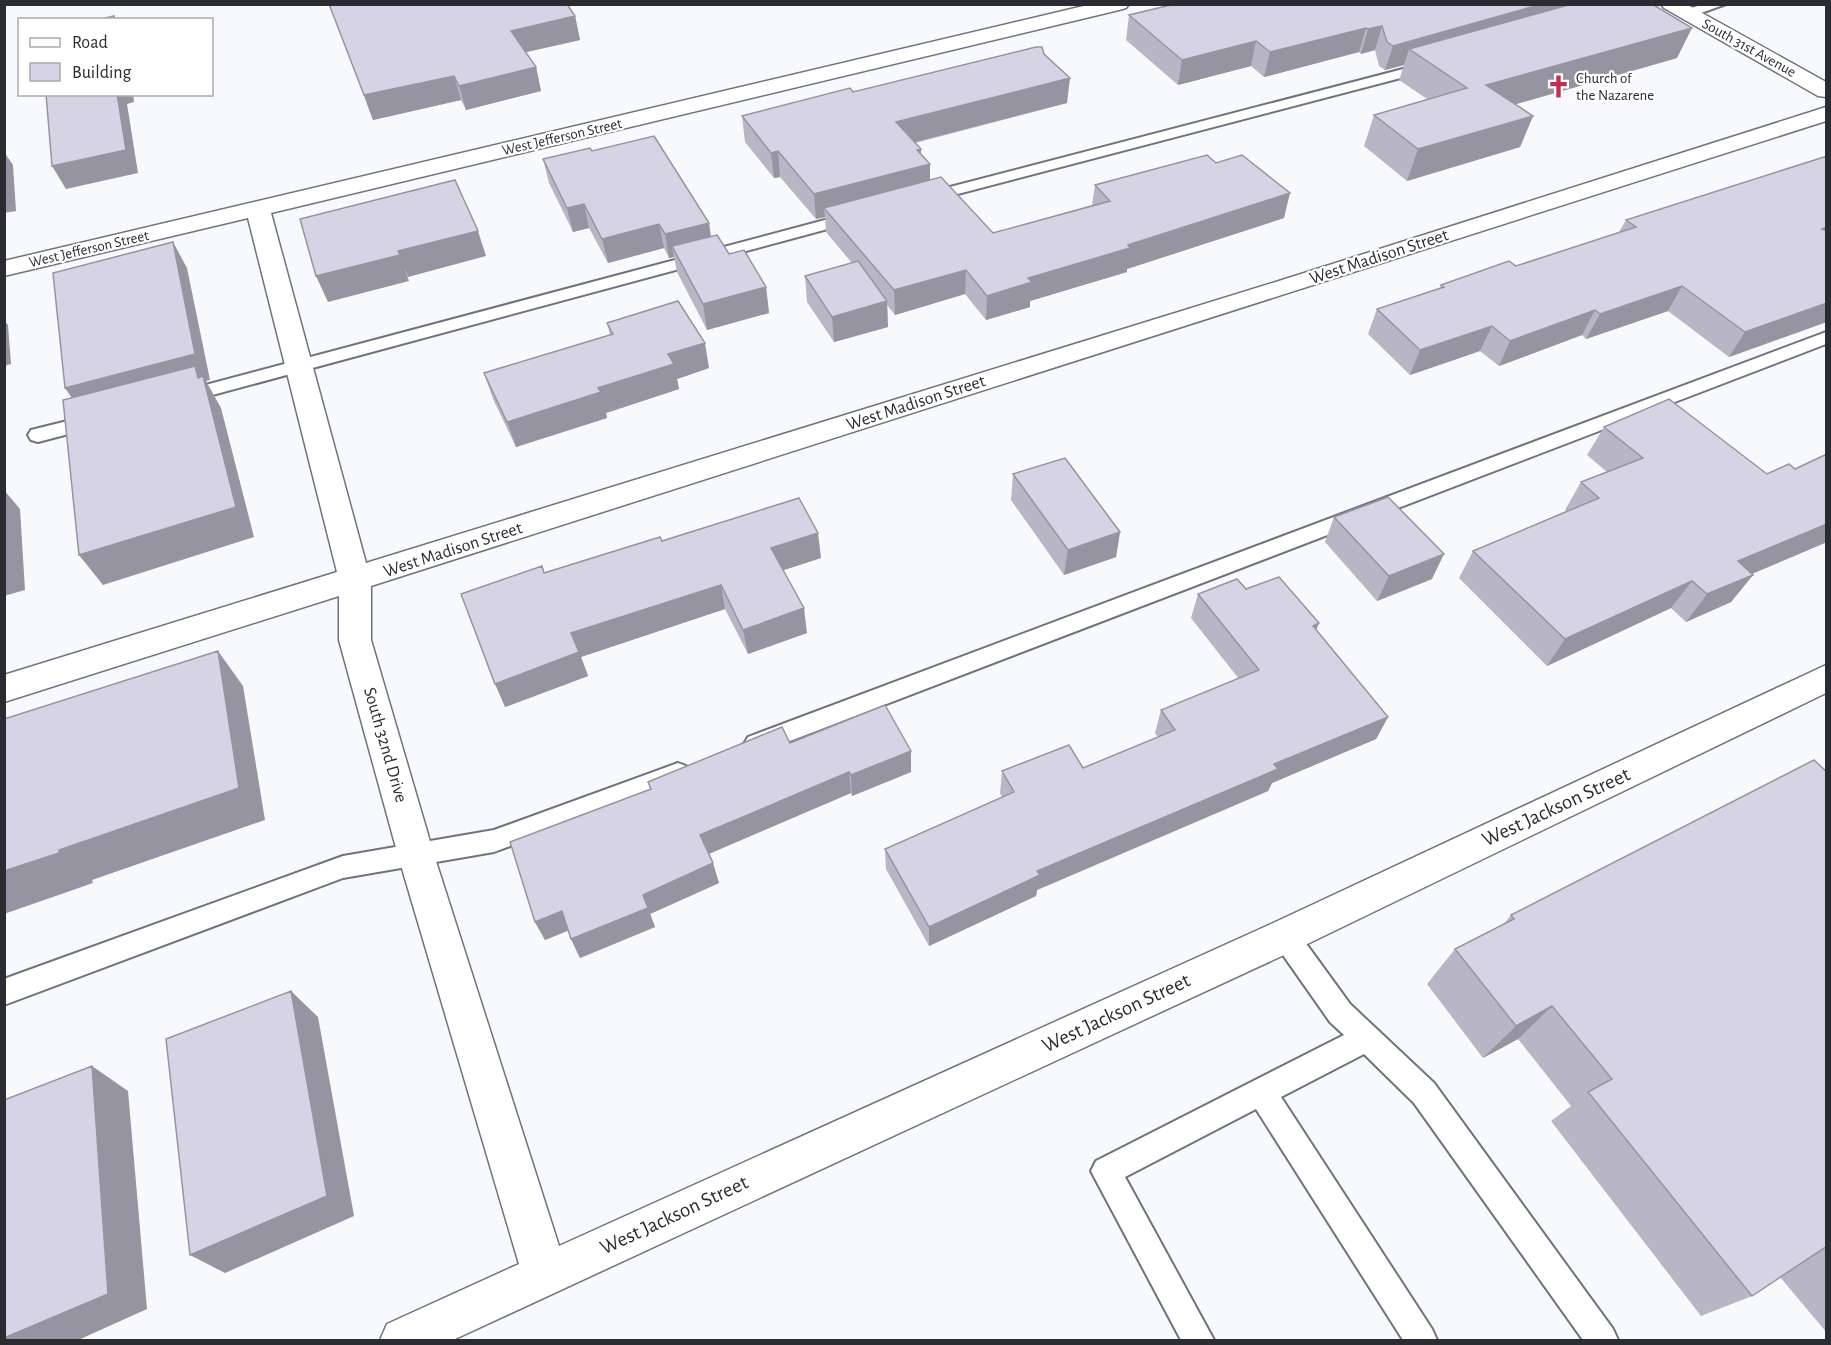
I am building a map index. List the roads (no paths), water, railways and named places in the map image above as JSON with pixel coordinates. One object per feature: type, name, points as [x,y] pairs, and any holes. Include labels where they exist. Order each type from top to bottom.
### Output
[{"type":"street","name":"West Jefferson Street","points":[[4,269],[1119,4]]},
{"type":"street","name":"South 31st Avenue","points":[[1679,9],[1827,91]]},
{"type":"street","name":"West Madison Street","points":[[4,689],[356,580],[1827,114]]},
{"type":"street","name":"South 32nd Drive","points":[[258,209],[356,580],[355,640],[416,855],[545,1274]]},
{"type":"street","name":"West Jackson Street","points":[[403,1341],[1285,936],[1827,678]]},
{"type":"lane","points":[[1679,9],[1720,4]]},
{"type":"lane","points":[[904,204],[1446,61]]},
{"type":"lane","points":[[162,402],[870,213]]},
{"type":"lane","points":[[739,750],[1040,638],[1827,338]]},
{"type":"lane","points":[[38,435],[117,414]]},
{"type":"lane","points":[[4,992],[343,867],[494,841],[695,766]]},
{"type":"lane","points":[[1285,936],[1340,1012],[1424,1093],[1602,1341]]},
{"type":"lane","points":[[1198,1341],[1106,1171],[1367,1038]]},
{"type":"lane","points":[[1261,1091],[1421,1341]]},
{"type":"place","name":"Church of the Nazarene","points":[[1558,87]]}]
